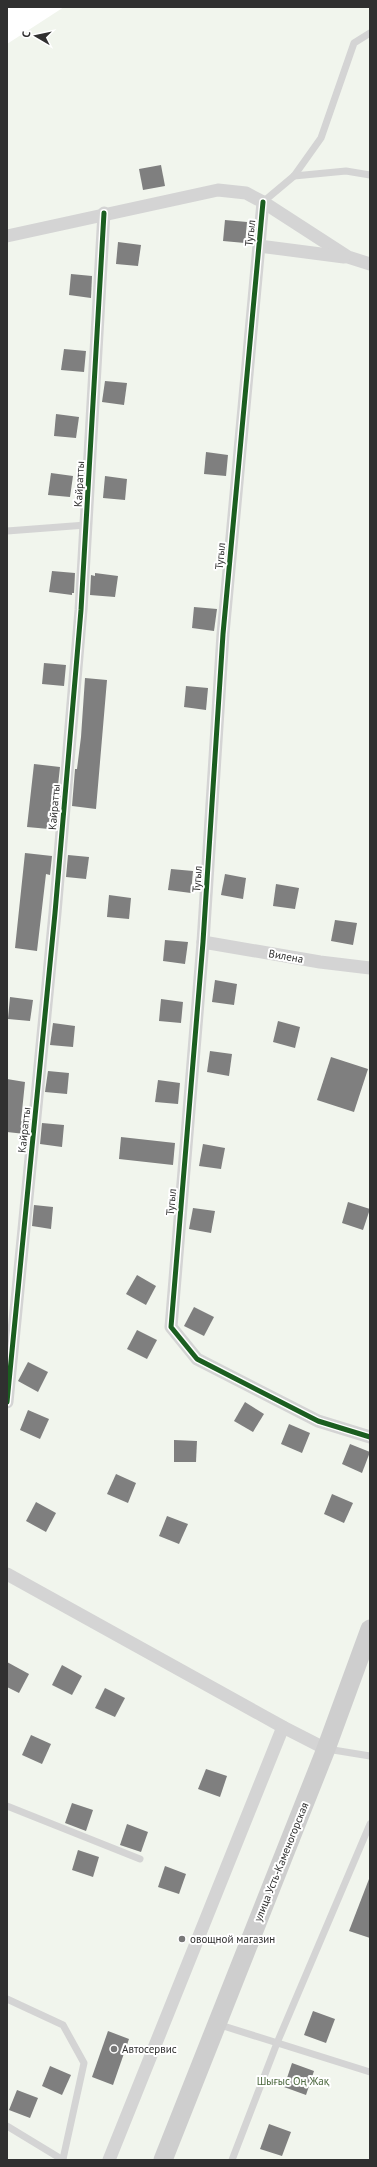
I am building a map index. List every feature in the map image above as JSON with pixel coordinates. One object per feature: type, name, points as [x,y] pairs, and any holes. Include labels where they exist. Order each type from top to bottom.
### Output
[{"type":"street","points":[[7,236],[104,213],[218,190],[246,193],[263,202],[348,257]]},
{"type":"street","name":"Тугыл","points":[[263,202],[223,634],[203,942],[171,1327],[197,1359],[318,1421],[370,1437]]},
{"type":"street","name":"Кайратты","points":[[7,1402],[55,913],[86,525],[104,213]]},
{"type":"street","points":[[259,246],[348,257],[370,264]]},
{"type":"street","name":"Вилена","points":[[203,942],[320,962],[370,968]]},
{"type":"street","points":[[7,1574],[283,1727],[326,1749]]},
{"type":"street","name":"улица Усть-Каменогорская","points":[[163,2160],[326,1749],[370,1629]]},
{"type":"street","points":[[109,2160],[283,1727]]},
{"type":"lane","points":[[263,202],[294,176],[321,138],[354,43],[370,33]]},
{"type":"lane","points":[[294,176],[346,171],[370,175]]},
{"type":"lane","points":[[7,531],[86,525]]},
{"type":"lane","points":[[326,1749],[369,1758]]},
{"type":"lane","points":[[7,1806],[140,1859]]},
{"type":"lane","points":[[232,2160],[277,2043],[370,1824]]},
{"type":"lane","points":[[7,1999],[63,2025],[84,2063],[63,2160],[7,2126]]},
{"type":"lane","points":[[217,2024],[370,2072]]},
{"type":"green space","name":"Шығыс Оң Жақ","points":[[64,7],[370,7],[370,2160],[7,2160],[7,44]]},
{"type":"building","points":[[161,165],[165,186],[143,190],[139,169]]},
{"type":"building","points":[[225,220],[247,222],[245,243],[223,241]]},
{"type":"building","points":[[118,242],[141,245],[138,266],[116,264]]},
{"type":"building","points":[[71,274],[92,276],[91,298],[69,295]]},
{"type":"building","points":[[64,349],[86,351],[84,372],[61,370]]},
{"type":"building","points":[[105,381],[127,383],[124,405],[102,402]]},
{"type":"building","points":[[56,414],[79,417],[76,438],[54,436]]},
{"type":"building","points":[[206,452],[228,455],[226,476],[204,474]]},
{"type":"building","points":[[51,473],[73,476],[70,497],[48,495]]},
{"type":"building","points":[[105,476],[127,479],[125,500],[103,498]]},
{"type":"building","points":[[52,571],[75,573],[74,593],[72,593],[72,595],[49,592]]},
{"type":"building","points":[[95,573],[118,576],[115,597],[90,595],[91,575],[95,576]]},
{"type":"building","points":[[194,607],[217,609],[214,631],[192,628]]},
{"type":"building","points":[[44,663],[66,665],[64,686],[42,684]]},
{"type":"building","points":[[85,678],[107,680],[96,809],[72,806],[75,769],[77,769],[81,737]]},
{"type":"building","points":[[186,686],[208,688],[206,710],[184,707]]},
{"type":"building","points":[[34,764],[60,767],[56,804],[52,804],[49,829],[27,827]]},
{"type":"building","points":[[25,853],[52,856],[50,875],[46,874],[37,951],[15,948]]},
{"type":"building","points":[[68,855],[89,857],[86,879],[66,877]]},
{"type":"building","points":[[171,869],[193,871],[191,893],[168,890]]},
{"type":"building","points":[[225,874],[246,878],[243,899],[221,895]]},
{"type":"building","points":[[276,884],[299,888],[295,909],[273,906]]},
{"type":"building","points":[[109,895],[131,898],[129,919],[107,917]]},
{"type":"building","points":[[335,920],[357,923],[353,945],[331,941]]},
{"type":"building","points":[[165,940],[188,942],[185,964],[163,961]]},
{"type":"building","points":[[215,980],[237,984],[234,1005],[212,1002]]},
{"type":"building","points":[[10,997],[33,1000],[30,1021],[8,1019]]},
{"type":"building","points":[[161,999],[183,1002],[181,1023],[159,1021]]},
{"type":"building","points":[[278,1021],[300,1027],[295,1048],[273,1042]]},
{"type":"building","points":[[53,1023],[75,1026],[73,1047],[50,1045]]},
{"type":"building","points":[[210,1051],[232,1054],[229,1076],[207,1072]]},
{"type":"building","points":[[331,1057],[368,1069],[354,1112],[317,1100]]},
{"type":"building","points":[[48,1071],[69,1073],[67,1094],[45,1092]]},
{"type":"building","points":[[7,1079],[25,1082],[21,1121],[27,1121],[25,1134],[7,1132]]},
{"type":"building","points":[[158,1080],[180,1083],[178,1104],[155,1102]]},
{"type":"building","points":[[42,1123],[64,1125],[62,1147],[40,1144]]},
{"type":"building","points":[[121,1137],[175,1143],[173,1165],[119,1159]]},
{"type":"building","points":[[203,1144],[225,1148],[221,1169],[199,1166]]},
{"type":"building","points":[[348,1202],[370,1209],[363,1230],[342,1223]]},
{"type":"building","points":[[34,1205],[53,1207],[51,1229],[32,1226]]},
{"type":"building","points":[[193,1208],[215,1211],[211,1233],[189,1229]]},
{"type":"building","points":[[137,1275],[156,1286],[146,1305],[126,1294]]},
{"type":"building","points":[[194,1307],[214,1317],[204,1336],[184,1326]]},
{"type":"building","points":[[137,1330],[157,1340],[147,1359],[127,1349]]},
{"type":"building","points":[[28,1362],[48,1372],[38,1392],[18,1381]]},
{"type":"building","points":[[245,1402],[264,1414],[253,1432],[234,1421]]},
{"type":"building","points":[[28,1410],[49,1419],[40,1439],[20,1430]]},
{"type":"building","points":[[289,1424],[310,1433],[302,1453],[281,1444]]},
{"type":"building","points":[[174,1440],[197,1441],[196,1462],[174,1462]]},
{"type":"building","points":[[350,1444],[370,1452],[362,1473],[342,1464]]},
{"type":"building","points":[[116,1474],[136,1483],[128,1503],[107,1494]]},
{"type":"building","points":[[332,1494],[353,1503],[344,1523],[324,1514]]},
{"type":"building","points":[[36,1502],[56,1513],[46,1532],[26,1521]]},
{"type":"building","points":[[167,1516],[188,1524],[179,1544],[159,1536]]},
{"type":"building","points":[[7,1662],[29,1674],[19,1693],[7,1687]]},
{"type":"building","points":[[62,1665],[82,1676],[72,1695],[52,1685]]},
{"type":"building","points":[[105,1688],[125,1698],[115,1717],[95,1708]]},
{"type":"building","points":[[31,1735],[51,1744],[42,1764],[22,1755]]},
{"type":"building","points":[[206,1769],[227,1776],[220,1797],[198,1789]]},
{"type":"building","points":[[72,1803],[93,1810],[86,1831],[65,1823]]},
{"type":"building","points":[[127,1824],[148,1832],[141,1852],[120,1845]]},
{"type":"building","points":[[78,1850],[99,1857],[93,1877],[72,1870]]},
{"type":"building","points":[[165,1866],[186,1874],[179,1894],[158,1887]]},
{"type":"building","points":[[370,1879],[370,1938],[349,1931]]},
{"type":"building","points":[[313,2011],[335,2019],[326,2043],[304,2035]]},
{"type":"building","name":"Автосервис","points":[[108,2031],[129,2039],[113,2085],[92,2077]]},
{"type":"building","points":[[292,2063],[314,2071],[306,2095],[284,2087]]},
{"type":"building","points":[[50,2066],[71,2075],[62,2095],[42,2086]]},
{"type":"building","points":[[17,2090],[38,2098],[30,2118],[9,2110]]},
{"type":"building","points":[[269,2124],[291,2132],[282,2156],[260,2149]]},
{"type":"cycle path","points":[[263,202],[223,634],[203,942],[171,1327],[197,1359],[318,1421],[370,1437]]},
{"type":"cycle path","points":[[7,1402],[55,913],[81,610],[104,213]]},
{"type":"place","name":"овощной магазин","points":[[182,1939]]},
{"type":"place","name":"Автосервис","points":[[114,2049]]}]
